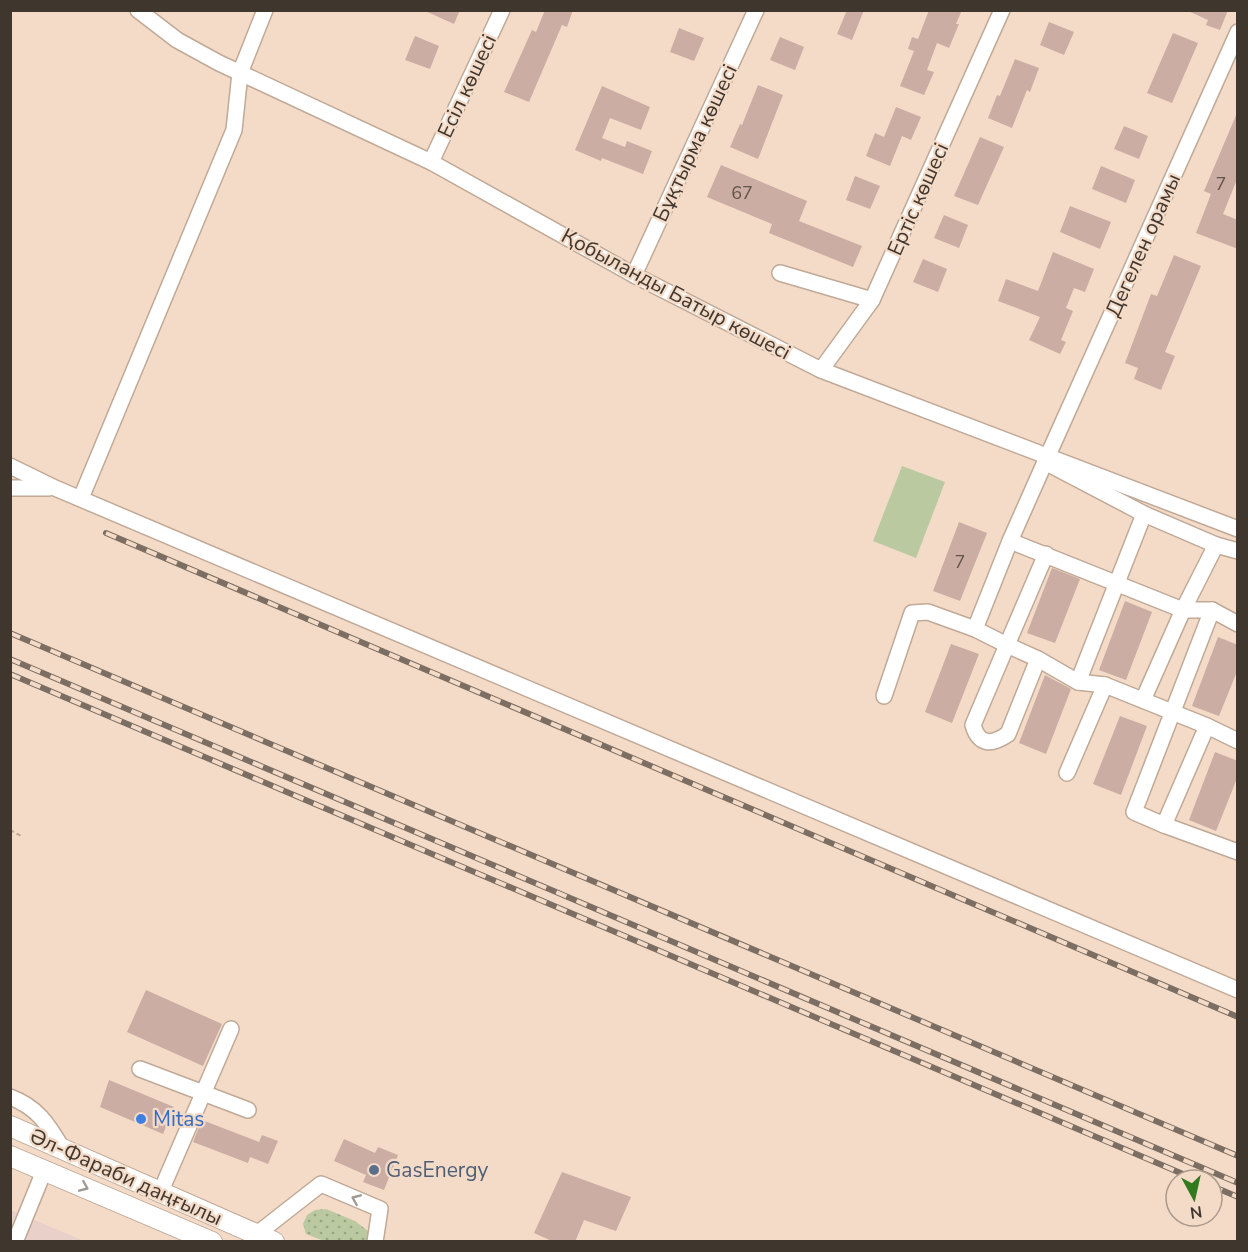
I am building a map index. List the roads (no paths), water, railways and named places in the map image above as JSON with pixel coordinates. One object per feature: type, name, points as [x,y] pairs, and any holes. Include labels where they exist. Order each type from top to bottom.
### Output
[{"type":"main road","name":"Әл-Фараби даңғылы","points":[[10,1126],[266,1238]]},
{"type":"main road","name":"Әл-Фараби даңғылы","points":[[10,1156],[184,1236],[212,1242]]},
{"type":"street","name":"Қобыланды Батыр көшесі","points":[[138,10],[177,40],[240,73],[431,162],[634,275],[822,370],[1047,460],[1238,529]]},
{"type":"street","points":[[81,498],[234,130],[240,73],[265,10]]},
{"type":"street","name":"Есіл көшесі","points":[[431,162],[502,10]]},
{"type":"street","name":"Бұқтырма көшесі","points":[[634,275],[756,10]]},
{"type":"street","name":"Ертіс көшесі","points":[[822,370],[872,300],[1002,10]]},
{"type":"street","name":"Дегелен орамы","points":[[975,629],[1010,541],[1238,32]]},
{"type":"street","points":[[780,273],[872,300]]},
{"type":"street","points":[[1047,460],[1144,514],[1216,545],[1238,550]]},
{"type":"street","points":[[10,466],[55,488],[1238,990]]},
{"type":"street","points":[[10,488],[55,488]]},
{"type":"street","points":[[1078,682],[1144,514]]},
{"type":"street","points":[[1010,541],[1183,609],[1212,610],[1238,624]]},
{"type":"street","points":[[1143,700],[1183,609],[1216,545]]},
{"type":"street","points":[[1038,659],[1008,734],[998,741],[990,742],[976,735],[973,725],[1046,554]]},
{"type":"street","points":[[1212,610],[1134,812],[1238,852]]},
{"type":"street","points":[[884,696],[912,613],[928,612],[975,629],[1038,659],[1078,682],[1105,685],[1207,726],[1237,741]]},
{"type":"street","points":[[1068,773],[1105,685]]},
{"type":"street","points":[[1164,825],[1207,726]]},
{"type":"street","points":[[160,1193],[231,1029]]},
{"type":"street","points":[[140,1070],[248,1110]]},
{"type":"street","points":[[10,1097],[27,1103],[49,1125],[62,1148]]},
{"type":"street","points":[[15,1242],[44,1171]]},
{"type":"street","points":[[266,1238],[321,1184],[380,1209],[375,1242]]},
{"type":"railway","points":[[106,533],[1238,1017]]},
{"type":"railway","points":[[10,633],[1238,1156]]},
{"type":"railway","points":[[10,659],[1238,1183]]},
{"type":"railway","points":[[10,674],[1169,1168]]},
{"type":"railway","points":[[1224,1191],[1238,1197]]},
{"type":"place","name":"Mitas","points":[[141,1119]]},
{"type":"place","name":"GasEnergy","points":[[374,1170]]}]
